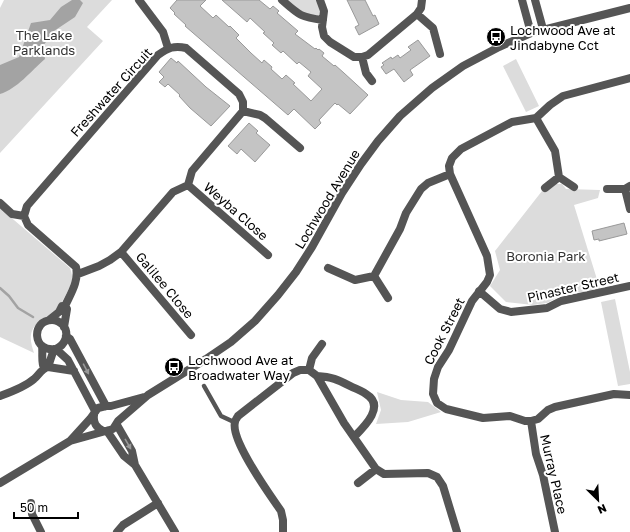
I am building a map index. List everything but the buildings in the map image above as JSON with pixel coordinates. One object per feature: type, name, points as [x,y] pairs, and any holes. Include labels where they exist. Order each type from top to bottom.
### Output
[{"type":"street","points":[[139,0],[163,32],[168,48]]},
{"type":"street","points":[[282,0],[299,15],[306,18],[323,20]]},
{"type":"street","points":[[320,0],[324,11],[322,27],[324,36],[330,42],[354,57],[368,55],[417,14],[421,8],[422,0]]},
{"type":"street","points":[[522,0],[531,33]]},
{"type":"street","points":[[535,0],[543,29]]},
{"type":"street","name":"Lochwood Avenue","points":[[0,483],[70,441],[113,429],[117,423],[148,395],[206,360],[231,342],[255,321],[296,272],[312,247],[342,193],[361,164],[400,116],[432,88],[463,66],[499,47],[531,33],[630,8]]},
{"type":"street","points":[[417,14],[432,28],[440,54]]},
{"type":"street","name":"Freshwater Circuit","points":[[24,216],[27,206],[32,200],[158,55],[168,48],[177,46],[186,48],[192,53],[239,94],[243,102],[243,111]]},
{"type":"street","points":[[362,57],[366,73],[372,81]]},
{"type":"street","points":[[328,268],[355,280],[374,276],[400,229],[406,213],[421,189],[428,183],[450,174],[449,166],[452,158],[461,150],[512,122],[536,118],[550,105],[563,96],[630,78]]},
{"type":"street","points":[[78,274],[99,266],[121,252],[174,192],[188,185],[192,170],[243,111],[260,115],[265,118],[300,148]]},
{"type":"street","points":[[536,118],[555,151],[559,177],[574,187]]},
{"type":"street","name":"Cook Street","points":[[450,174],[487,256],[490,275],[487,282],[472,300],[449,350],[438,367],[434,379],[433,394],[437,403],[446,409],[483,418],[510,416],[525,421],[531,421]]},
{"type":"street","points":[[545,188],[559,177]]},
{"type":"street","name":"Weyba Close","points":[[188,185],[268,255]]},
{"type":"street","points":[[607,189],[627,188],[630,209]]},
{"type":"street","points":[[0,204],[12,214],[24,216],[28,225],[76,267],[78,274],[76,282],[65,306],[62,306],[59,312],[41,324],[37,331],[37,339],[42,346],[47,349],[55,349],[68,360],[94,413],[93,420],[95,425],[99,429],[105,431],[124,456],[135,465]]},
{"type":"street","name":"Galilee Close","points":[[121,252],[191,334]]},
{"type":"street","points":[[374,276],[388,298]]},
{"type":"street","name":"Pinaster Street","points":[[480,291],[500,309],[511,312],[547,308],[561,301],[630,286]]},
{"type":"street","points":[[0,396],[28,384],[35,379],[46,367],[55,349],[63,344],[66,336],[64,327],[67,309],[65,306]]},
{"type":"street","points":[[49,320],[57,321],[64,327]]},
{"type":"street","points":[[66,336],[70,339],[108,406],[117,412],[117,423],[132,451],[135,465],[175,532]]},
{"type":"street","points":[[309,370],[312,358],[322,344]]},
{"type":"street","points":[[42,346],[42,365],[46,367],[74,371]]},
{"type":"street","points":[[283,532],[281,511],[243,454],[234,422],[238,416],[293,373],[300,370],[309,370],[317,376],[354,437],[376,469],[384,474],[428,473],[437,477],[443,486],[457,532]]},
{"type":"street","points":[[317,376],[330,377],[368,394],[373,401],[374,410],[368,423],[354,437]]},
{"type":"street","points":[[531,421],[538,419],[548,410],[555,407],[614,394],[630,395]]},
{"type":"street","name":"Lochwood Avenue","points":[[70,441],[98,408],[148,395]]},
{"type":"street","name":"Murray Place","points":[[531,421],[536,454],[543,475],[555,532]]},
{"type":"street","points":[[358,482],[376,469]]},
{"type":"street","points":[[31,502],[32,514],[41,532]]},
{"type":"street","points":[[116,532],[123,525],[158,503]]},
{"type":"lane","points":[[204,386],[221,416],[234,422]]},
{"type":"green space","name":"The Lake Parklands","points":[[4,0],[112,0],[87,27],[103,41],[0,153],[0,8]]},
{"type":"green space","points":[[282,0],[320,0],[323,20],[306,18]]},
{"type":"green space","points":[[516,59],[539,106],[526,112],[503,66]]},
{"type":"green space","name":"Boronia Park","points":[[553,184],[562,184],[566,189],[600,190],[598,198],[574,205],[600,289],[562,295],[547,303],[533,305],[506,302],[490,286],[500,270],[495,251],[542,191]]},
{"type":"green space","points":[[0,208],[70,268],[71,272],[72,277],[70,286],[57,309],[51,316],[33,328],[31,339],[34,353],[0,337]]},
{"type":"green space","points":[[615,299],[630,372],[630,384],[618,386],[601,302]]},
{"type":"green space","points":[[377,392],[401,400],[428,402],[441,412],[408,422],[376,424],[381,410]]},
{"type":"shaded area","points":[[72,0],[80,0],[83,3],[75,17],[54,31],[43,46],[45,59],[18,84],[0,94],[0,65],[19,57],[31,23],[50,20],[61,7]]},
{"type":"waterway","points":[[0,288],[9,296],[18,308],[33,317]]},
{"type":"place","name":"Lochwood Ave at Jindabyne Cct","points":[[496,37]]},
{"type":"place","name":"Lochwood Ave at Broadwater Way","points":[[174,367]]}]
